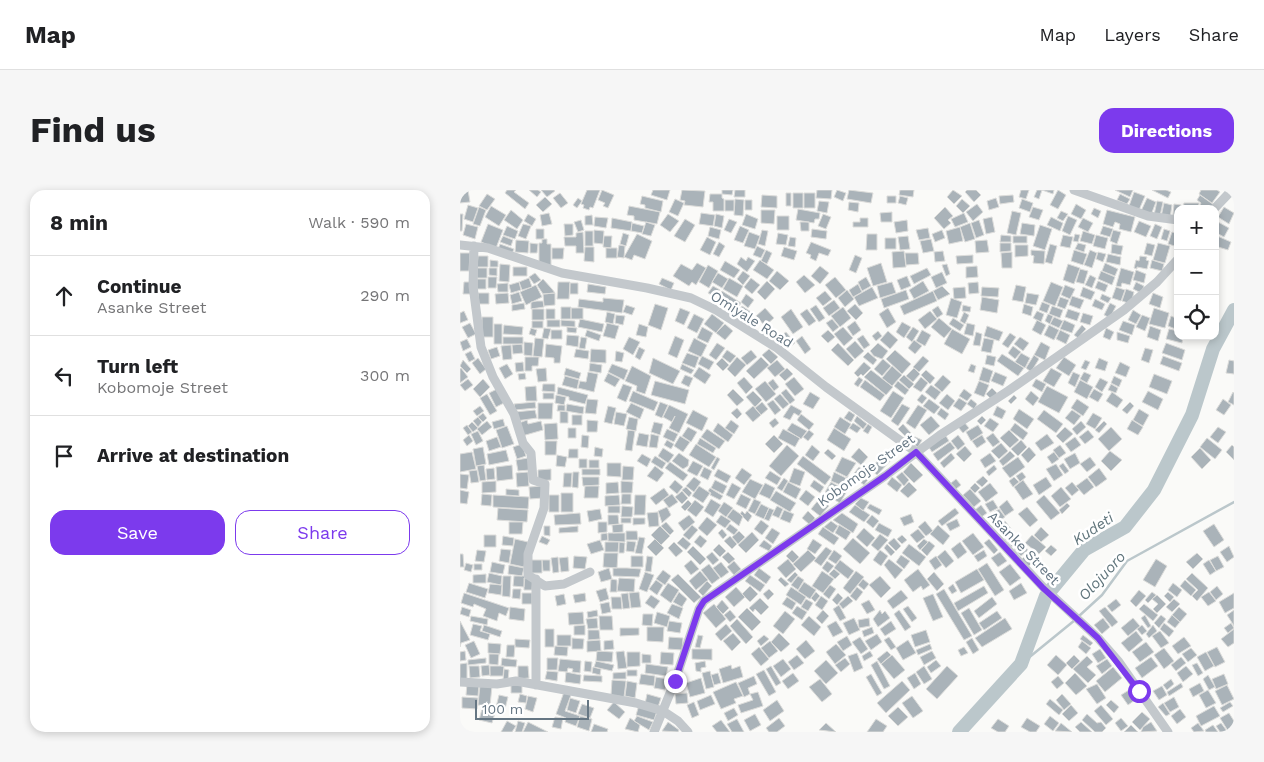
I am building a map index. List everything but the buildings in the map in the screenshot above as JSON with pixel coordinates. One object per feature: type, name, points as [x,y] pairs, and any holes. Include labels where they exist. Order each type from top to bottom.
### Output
[{"type":"street","points":[[1074,190],[1148,216],[1174,219]]},
{"type":"street","points":[[1218,205],[1232,190]]},
{"type":"street","name":"Omiyale Road","points":[[460,246],[488,248],[562,273],[691,298],[716,310],[777,348],[826,387],[916,452]]},
{"type":"street","points":[[474,246],[473,286],[481,346],[493,377],[514,414],[523,443],[531,453],[533,480],[545,484],[544,508],[528,554],[528,575],[546,586],[564,584],[590,572]]},
{"type":"street","name":"Kobomoje Street","points":[[654,732],[663,712],[699,609],[704,601],[885,476],[916,452],[1008,392],[1124,310],[1157,282],[1174,263]]},
{"type":"street","name":"Asanke Street","points":[[916,452],[1043,588],[1098,638],[1118,662],[1168,732]]},
{"type":"street","points":[[536,579],[536,685]]},
{"type":"street","points":[[460,682],[497,684],[516,681],[636,703],[663,712],[678,721],[688,732]]},
{"type":"waterway","name":"Kudeti","points":[[959,732],[1021,664],[1046,596],[1084,550],[1125,527],[1154,490],[1192,415],[1213,349],[1234,310]]},
{"type":"waterway","name":"Olojuoro","points":[[1079,616],[1102,595],[1127,561],[1234,502]]},
{"type":"waterway","name":"Olojuoro","points":[[1021,664],[1075,620]]},
{"type":"route","points":[[675,681],[691,631],[704,601],[807,528],[885,476],[916,452],[1043,588],[1098,638],[1139,691]]}]
